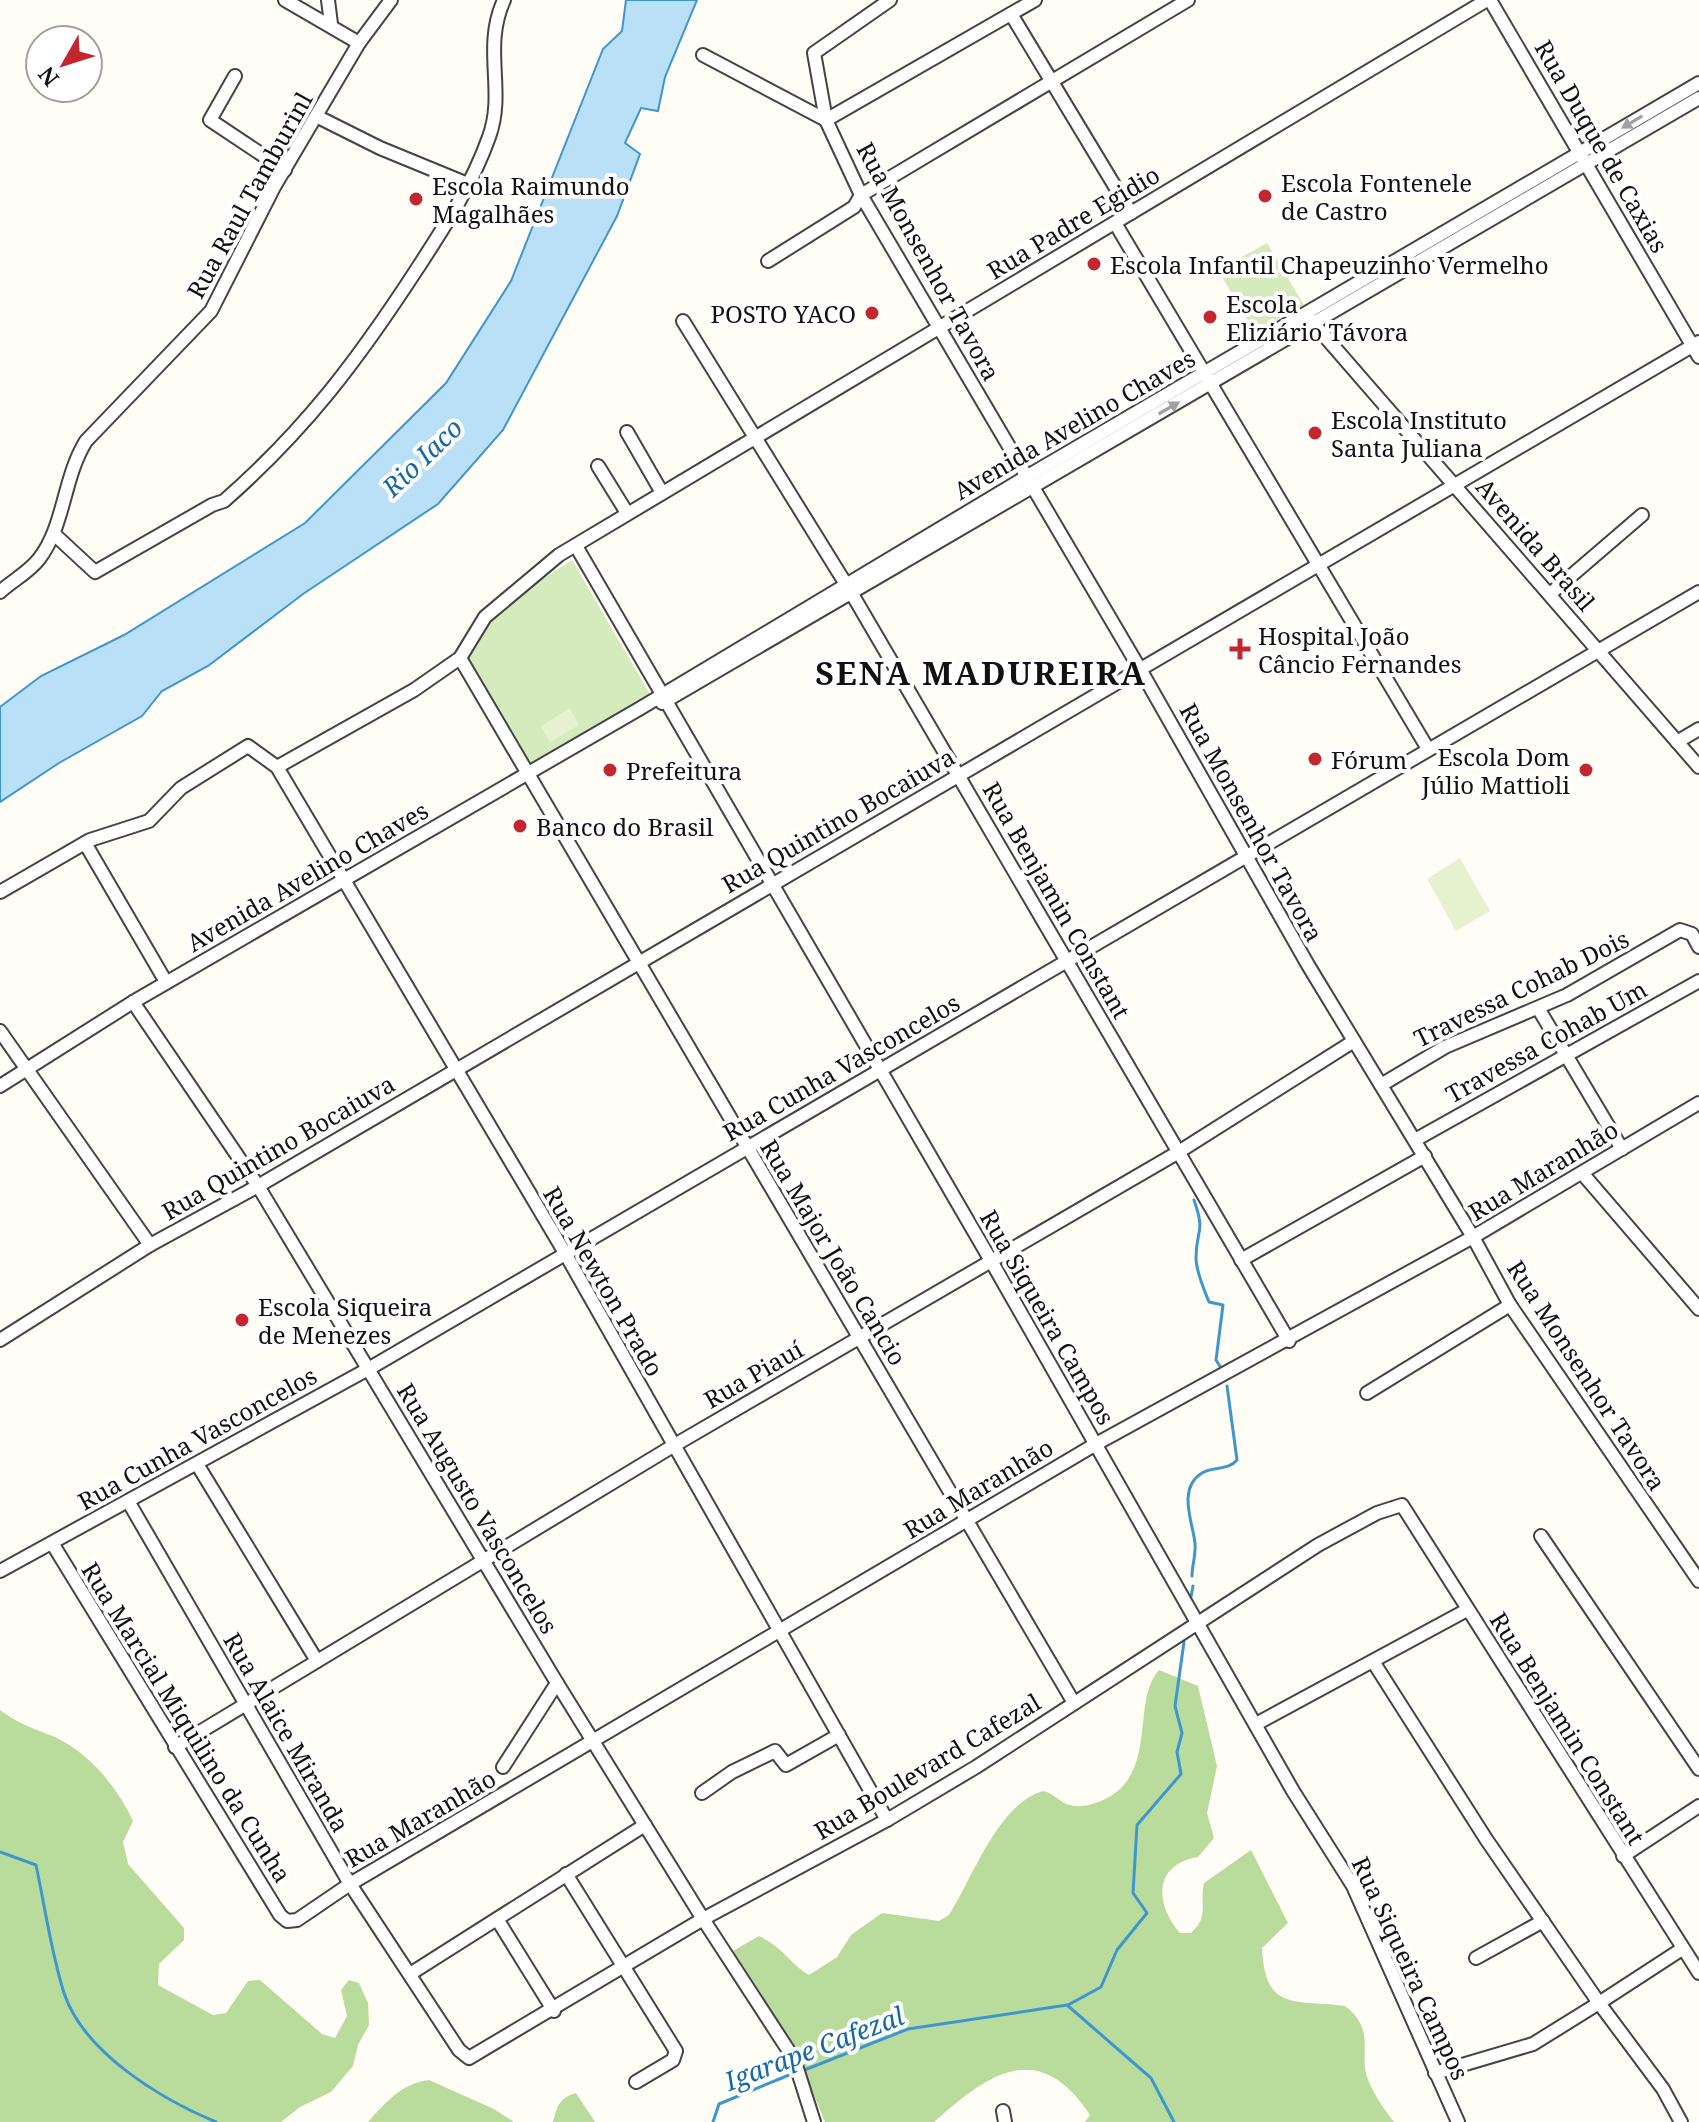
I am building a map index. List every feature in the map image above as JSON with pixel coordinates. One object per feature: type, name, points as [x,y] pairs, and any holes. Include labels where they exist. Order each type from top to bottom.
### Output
[{"type":"street","points":[[285,0],[359,43]]},
{"type":"street","points":[[328,0],[331,24]]},
{"type":"street","name":"Rua Raul Tamburinl","points":[[0,592],[38,561],[54,534],[73,462],[86,441],[211,311],[285,170],[359,43],[391,0]]},
{"type":"street","points":[[54,534],[95,572],[224,501],[291,440],[346,374],[470,185],[492,128],[495,103],[491,40],[504,0]]},
{"type":"street","name":"Rua Monsenhor Tavora","points":[[890,0],[821,44],[814,53],[826,120],[861,195],[1140,669],[1308,965],[1425,1156],[1510,1305],[1699,1581]]},
{"type":"street","points":[[703,55],[826,120],[1035,0]]},
{"type":"street","points":[[768,261],[854,207],[861,195],[1188,0]]},
{"type":"street","name":"Rua Duque de Caxias","points":[[1489,0],[1697,348]]},
{"type":"street","name":"Rua Padre Egidio","points":[[460,658],[485,617],[533,574],[661,491],[756,439],[1489,0]]},
{"type":"street","points":[[1011,14],[1131,213]]},
{"type":"street","points":[[235,76],[210,120],[285,170]]},
{"type":"street","name":"Avenida Avelino Chaves","points":[[0,1086],[166,982],[639,709],[665,697],[1584,158],[1699,83]]},
{"type":"street","name":"Avenida Avelino Chaves","points":[[1584,158],[1699,98]]},
{"type":"street","points":[[318,117],[380,148],[470,185]]},
{"type":"street","points":[[1115,223],[1428,749]]},
{"type":"street","name":"Avenida Brasil","points":[[1310,319],[1699,767]]},
{"type":"street","name":"Rua Benjamin Constant","points":[[683,321],[849,589],[1289,1341]]},
{"type":"street","name":"Rua Quintino Bocaiuva","points":[[0,1340],[150,1245],[455,1071],[1318,562],[1697,348]]},
{"type":"street","points":[[627,432],[661,491]]},
{"type":"street","points":[[598,466],[627,513]]},
{"type":"street","points":[[1550,594],[1642,515]]},
{"type":"street","name":"Rua Siqueira Campos","points":[[576,546],[990,1259],[1293,1791],[1353,1886],[1458,2122]]},
{"type":"street","name":"Rua Cunha Vasconcelos","points":[[0,1571],[370,1368],[1699,592]]},
{"type":"street","points":[[0,892],[85,843],[106,833],[149,821],[181,788],[248,746],[277,767],[414,690],[460,658]]},
{"type":"street","name":"Rua Major João Cancio","points":[[460,658],[1074,1703]]},
{"type":"street","points":[[1677,742],[1699,729]]},
{"type":"street","name":"Rua Newton Prado","points":[[277,767],[565,1253],[887,1820]]},
{"type":"street","points":[[85,843],[166,982]]},
{"type":"street","name":"Travessa Cohab Dois","points":[[1381,1085],[1445,1047],[1567,995],[1680,930],[1692,934],[1699,947]]},
{"type":"street","name":"Travessa Cohab Um","points":[[1415,1140],[1699,981]]},
{"type":"street","name":"Rua Augusto Vasconcelos","points":[[133,1002],[258,1186],[370,1368],[482,1561],[703,1919],[794,2059],[814,2122]]},
{"type":"street","points":[[1538,1008],[1622,1149]]},
{"type":"street","points":[[0,1031],[150,1245]]},
{"type":"street","name":"Rua Piauí","points":[[175,1747],[673,1446],[1177,1153],[1354,1041]]},
{"type":"street","name":"Rua Maranhão","points":[[287,1921],[297,1920],[350,1884],[1096,1444],[1289,1341],[1473,1237],[1699,1103]]},
{"type":"street","points":[[1241,1260],[1425,1156]]},
{"type":"street","points":[[1582,1173],[1699,1309]]},
{"type":"street","points":[[1367,1393],[1510,1305]]},
{"type":"street","points":[[197,1464],[317,1661]]},
{"type":"street","name":"Rua Alaice Miranda","points":[[128,1501],[350,1884],[459,2050],[469,2058]]},
{"type":"street","name":"Rua Benjamin Constant","points":[[1402,1505],[1699,1973]]},
{"type":"street","name":"Rua Boulevard Cafezal","points":[[469,2058],[554,2011],[703,1919],[887,1820],[1318,1545],[1377,1513],[1402,1505]]},
{"type":"street","points":[[1541,1536],[1699,1769]]},
{"type":"street","name":"Rua Marcial Miquilino da Cunha","points":[[52,1543],[175,1747],[287,1921]]},
{"type":"street","points":[[1256,1724],[1374,1663],[1467,1610]]},
{"type":"street","points":[[1374,1663],[1543,1921],[1663,2089],[1681,2122]]},
{"type":"street","points":[[503,1767],[557,1683]]},
{"type":"street","points":[[702,1793],[732,1772],[775,1751],[786,1765],[839,1735]]},
{"type":"street","points":[[1623,1856],[1699,1806]]},
{"type":"street","points":[[410,1974],[645,1825]]},
{"type":"street","points":[[566,1874],[677,2056],[636,2082]]},
{"type":"street","points":[[497,1919],[554,2011]]},
{"type":"street","points":[[1476,1958],[1543,1921]]},
{"type":"street","points":[[1435,2073],[1533,2044],[1682,1949]]},
{"type":"green space","points":[[1267,243],[1304,305],[1254,332],[1218,270]]},
{"type":"green space","points":[[572,560],[650,694],[529,765],[466,655],[484,622],[510,600]]},
{"type":"green space","points":[[570,708],[579,725],[550,742],[541,726]]},
{"type":"green space","points":[[1460,858],[1490,911],[1456,931],[1427,879]]},
{"type":"green space","points":[[1159,1670],[1198,1686],[1217,1766],[1207,1813],[1214,1838],[1198,1857],[1173,1868],[1163,1886],[1163,1898],[1172,1921],[1180,1933],[1191,1933],[1202,1915],[1204,1883],[1251,1850],[1288,1923],[1262,1948],[1269,1984],[1286,1999],[1345,2006],[1355,2015],[1365,2041],[1367,2077],[1394,2122],[1085,2122],[1090,2115],[1071,2091],[1051,2076],[1032,2070],[1012,2071],[993,2078],[934,2122],[825,2122],[802,2066],[731,1952],[759,1936],[775,1945],[809,1975],[837,1957],[851,1935],[882,1913],[939,1921],[949,1915],[1000,1826],[1027,1799],[1043,1791],[1066,1804],[1082,1806],[1101,1801],[1119,1790],[1131,1775],[1138,1757],[1146,1700]]},
{"type":"green space","points":[[0,1710],[81,1753],[102,1773],[127,1808],[133,1821],[123,1842],[128,1864],[184,1928],[184,1940],[159,1964],[158,1985],[213,2015],[226,2013],[248,1981],[260,1980],[322,2034],[335,2038],[347,2016],[341,1990],[349,1980],[359,1983],[368,2003],[369,2025],[358,2045],[353,2066],[331,2092],[300,2107],[281,2122],[0,2122]]},
{"type":"green space","points":[[429,2080],[494,2109],[514,2122],[368,2122],[402,2090]]},
{"type":"green space","points":[[576,2093],[595,2122],[553,2122],[560,2103]]},
{"type":"water","name":"Rio Iaco","points":[[626,0],[697,0],[665,77],[658,111],[641,108],[625,143],[640,154],[617,216],[503,430],[438,504],[303,594],[208,666],[162,691],[142,716],[59,763],[0,802],[0,707],[41,676],[124,635],[305,523],[446,383],[511,281],[603,49],[622,31]]},
{"type":"waterway","points":[[1194,1200],[1200,1225],[1196,1248],[1199,1275],[1209,1302],[1223,1305],[1216,1360],[1223,1371]]},
{"type":"waterway","points":[[1192,1576],[1195,1548],[1188,1507],[1190,1488],[1202,1473],[1229,1466],[1237,1460],[1227,1386]]},
{"type":"waterway","points":[[1190,1602],[1193,1586]]},
{"type":"waterway","points":[[1068,2005],[1101,1987],[1117,1950],[1147,1913],[1133,1893],[1137,1825],[1181,1774],[1177,1752],[1182,1733],[1175,1706],[1184,1642]]},
{"type":"waterway","name":"Igarape Cafezal","points":[[0,1852],[36,1865],[64,1993],[88,2035],[106,2054],[149,2087],[216,2122]]},
{"type":"waterway","name":"Igarape Cafezal","points":[[802,2071],[908,2029],[1067,2005],[1151,2078],[1174,2122]]},
{"type":"waterway","name":"Igarape Cafezal","points":[[713,2122],[719,2104],[794,2073]]},
{"type":"place","name":"Escola Fontenele de Castro","points":[[1265,196]]},
{"type":"place","name":"Escola Raimundo Magalhães","points":[[416,199]]},
{"type":"place","name":"Escola Infantil Chapeuzinho Vermelho","points":[[1094,264]]},
{"type":"place","name":"POSTO YACO","points":[[872,313]]},
{"type":"place","name":"Escola Eliziário Távora","points":[[1210,317]]},
{"type":"place","name":"Escola Instituto Santa Juliana","points":[[1315,433]]},
{"type":"place","name":"Hospital João Câncio Fernandes","points":[[1240,649]]},
{"type":"place","name":"Fórum","points":[[1315,759]]},
{"type":"place","name":"Prefeitura","points":[[610,770]]},
{"type":"place","name":"Escola Dom Júlio Mattioli","points":[[1586,770]]},
{"type":"place","name":"Banco do Brasil","points":[[520,826]]},
{"type":"place","name":"Escola Siqueira de Menezes","points":[[242,1320]]},
{"type":"district","name":"SENA MADUREIRA","points":[[981,672]]}]
